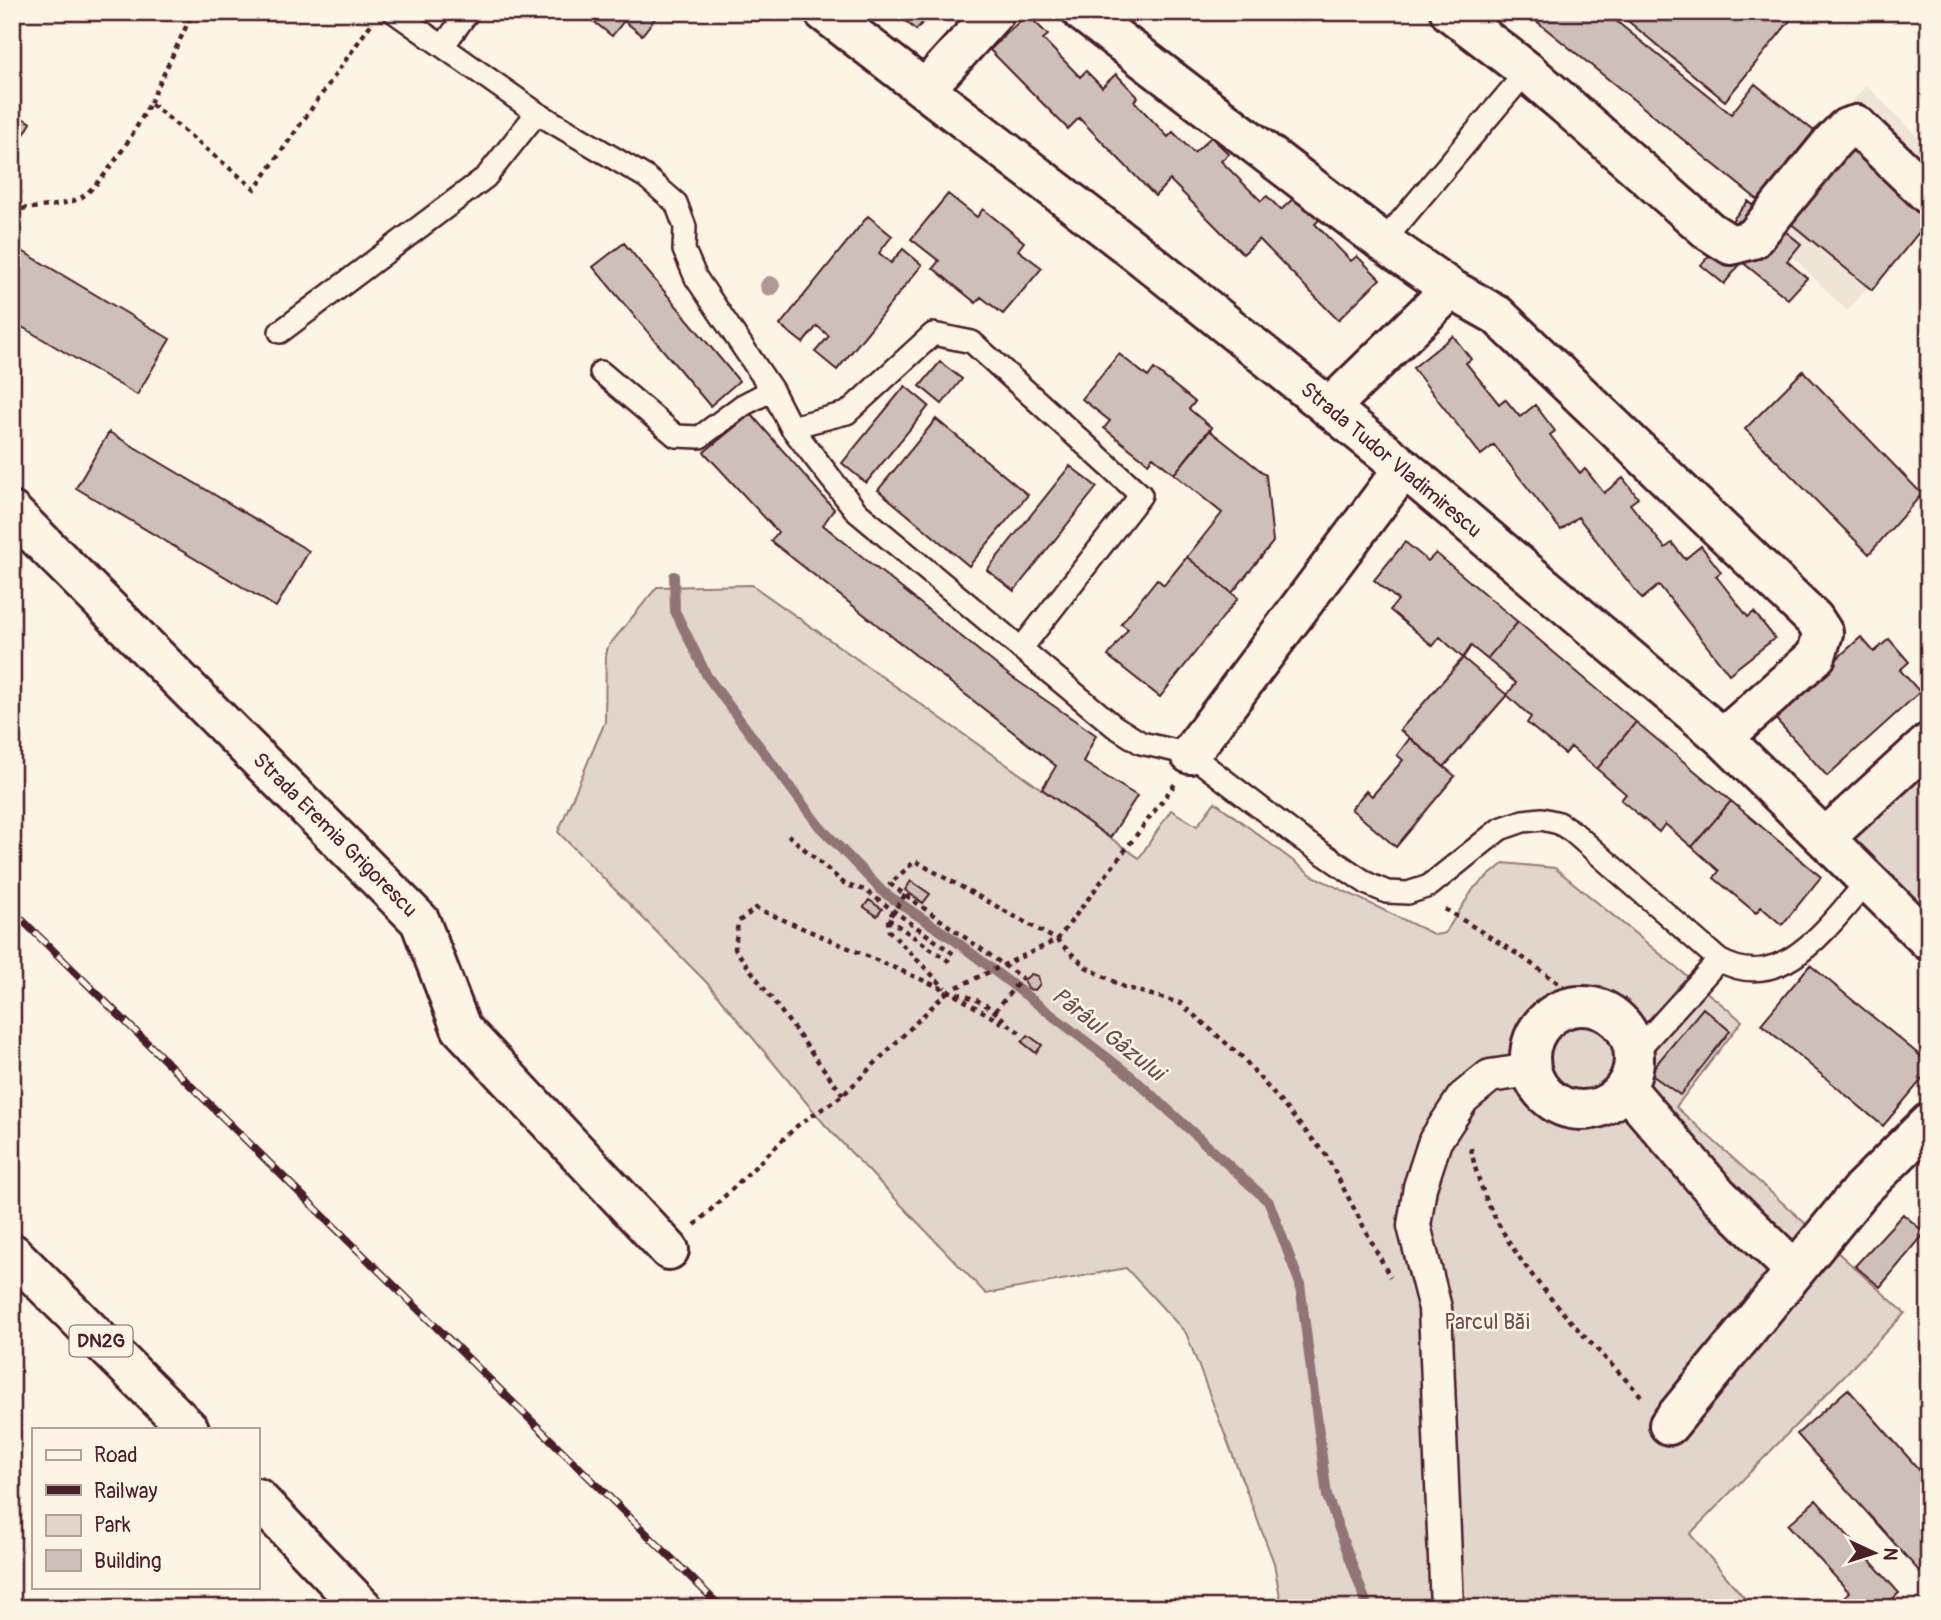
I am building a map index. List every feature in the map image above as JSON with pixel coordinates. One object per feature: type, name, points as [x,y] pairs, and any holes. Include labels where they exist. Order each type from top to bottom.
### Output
[{"type":"street","name":"Strada Tudor Vladimirescu","points":[[824,12],[926,88],[1404,468],[1723,738],[1929,941]]},
{"type":"street","points":[[926,88],[995,12]]},
{"type":"street","points":[[1082,12],[1383,242],[1451,289],[1497,315],[1814,619],[1823,633],[1816,656],[1723,738]]},
{"type":"street","points":[[1450,12],[1527,71],[1709,231],[1731,245],[1753,239],[1810,166],[1846,128],[1856,125],[1929,195]]},
{"type":"street","points":[[1329,408],[1451,289]]},
{"type":"street","points":[[1192,756],[1404,468]]},
{"type":"street","name":"Strada Eremia Grigorescu","points":[[12,512],[420,921],[461,1028],[669,1250]]},
{"type":"street","points":[[1825,838],[1929,743]]},
{"type":"street","points":[[1584,1006],[1608,1012],[1621,1023],[1630,1038],[1629,1071],[1614,1099],[1598,1107],[1581,1110],[1564,1107],[1549,1098],[1538,1086],[1531,1070],[1530,1053],[1535,1036],[1544,1022],[1558,1011],[1584,1006]]},
{"type":"street","points":[[1447,1608],[1436,1308],[1414,1226],[1420,1187],[1435,1141],[1463,1098],[1490,1076],[1531,1070]]},
{"type":"street","points":[[1629,1071],[1717,1194],[1794,1269]]},
{"type":"street","points":[[1669,1425],[1862,1189],[1929,1123]]},
{"type":"street","name":"DN2G","points":[[12,1253],[188,1428]]},
{"type":"street","points":[[259,1500],[363,1608]]},
{"type":"lane","points":[[394,12],[537,113],[646,177],[676,203],[685,227],[684,250],[696,278],[772,390],[791,427],[857,512],[1114,726],[1141,743],[1192,756],[1300,838],[1368,884],[1387,892],[1408,893],[1429,886],[1500,829],[1542,819],[1559,823],[1573,832],[1719,960],[1745,970],[1765,970],[1792,960],[1867,882]]},
{"type":"lane","points":[[443,46],[468,12]]},
{"type":"lane","points":[[1383,242],[1527,71]]},
{"type":"lane","points":[[280,332],[486,177],[537,113]]},
{"type":"lane","points":[[791,427],[847,413],[933,334],[972,342],[1141,495],[1021,649]]},
{"type":"lane","points":[[601,372],[676,436],[700,437],[743,405],[772,390]]},
{"type":"lane","points":[[1629,1071],[1719,960]]},
{"type":"path","points":[[12,209],[30,209],[81,198],[127,146],[193,12]]},
{"type":"path","points":[[150,103],[255,189],[379,12]]},
{"type":"path","points":[[669,1250],[797,1126],[843,1095],[948,990],[1057,940],[1192,756]]},
{"type":"path","points":[[788,835],[846,885],[865,890],[955,955]]},
{"type":"path","points":[[995,1011],[1021,978],[890,884],[915,861],[1057,940],[1086,967],[1124,986],[1180,1003],[1242,1057],[1292,1111],[1326,1155],[1394,1284]]},
{"type":"path","points":[[1429,886],[1447,912],[1522,957],[1574,995],[1584,1006]]},
{"type":"path","points":[[905,895],[888,919],[888,931],[948,990],[1024,1035]]},
{"type":"path","points":[[843,1095],[735,949],[738,922],[756,908],[972,998],[995,1011],[1007,1026]]},
{"type":"path","points":[[888,919],[950,962]]},
{"type":"path","points":[[1463,1098],[1475,1169],[1504,1235],[1560,1309],[1669,1425]]},
{"type":"shaded area","points":[[1866,85],[1929,148],[1929,227],[1925,224],[1847,311],[1754,218]]},
{"type":"green space","name":"Parcul Băi","points":[[752,585],[1139,858],[1171,810],[1197,826],[1215,802],[1313,876],[1435,935],[1445,933],[1474,888],[1504,863],[1555,868],[1742,1021],[1676,1107],[1905,1313],[1690,1534],[1753,1608],[1282,1608],[1274,1563],[1186,1333],[1126,1268],[986,1294],[825,1125],[708,984],[558,832],[605,722],[606,649],[657,587]]},
{"type":"green space","points":[[1929,769],[1929,923],[1844,839]]},
{"type":"building","points":[[590,12],[660,12],[642,35],[624,21],[612,36],[587,16]]},
{"type":"building","points":[[895,12],[932,12],[916,30]]},
{"type":"building","points":[[1525,12],[1605,12],[1731,114],[1755,84],[1814,131],[1758,200]]},
{"type":"building","points":[[1617,12],[1797,12],[1725,101]]},
{"type":"building","points":[[1027,14],[1048,35],[1043,39],[1080,77],[1086,71],[1102,87],[1116,74],[1138,97],[1134,101],[1168,137],[1173,132],[1194,153],[1211,137],[1229,154],[1221,161],[1261,201],[1267,196],[1281,210],[1296,196],[1319,220],[1315,224],[1351,261],[1357,256],[1380,279],[1338,320],[1259,239],[1243,254],[1170,180],[1155,196],[1079,118],[1068,129],[990,50]]},
{"type":"building","points":[[1554,78],[1731,222],[1748,201],[1801,244],[1787,261],[1807,278],[1788,299],[1742,262],[1724,284],[1701,265],[1713,251],[1523,97]]},
{"type":"building","points":[[12,112],[31,123],[12,154]]},
{"type":"building","points":[[1852,143],[1929,207],[1929,220],[1872,290],[1788,221]]},
{"type":"building","points":[[948,194],[977,217],[983,209],[1024,242],[1018,250],[1042,268],[1003,314],[981,297],[976,303],[933,268],[939,261],[911,239]]},
{"type":"building","points":[[868,216],[892,236],[879,253],[891,263],[903,249],[922,265],[837,370],[815,352],[829,336],[817,326],[803,343],[780,325]]},
{"type":"building","points":[[624,243],[739,381],[710,406],[593,267]]},
{"type":"building","points":[[12,245],[170,339],[137,395],[12,321]]},
{"type":"building","points":[[1453,336],[1471,359],[1466,363],[1499,404],[1505,399],[1520,417],[1535,405],[1555,431],[1550,435],[1580,473],[1585,469],[1604,493],[1623,478],[1638,498],[1630,504],[1665,548],[1672,543],[1685,559],[1701,546],[1721,572],[1716,576],[1748,617],[1754,612],[1775,638],[1729,674],[1659,585],[1642,599],[1578,517],[1561,530],[1494,445],[1481,455],[1413,368]]},
{"type":"building","points":[[1119,354],[1148,377],[1154,369],[1195,402],[1189,409],[1212,428],[1174,474],[1153,457],[1148,463],[1104,428],[1110,421],[1082,399]]},
{"type":"building","points":[[940,362],[962,379],[942,404],[920,386]]},
{"type":"building","points":[[1803,371],[1922,494],[1869,554],[1745,429]]},
{"type":"building","points":[[905,386],[929,406],[866,483],[842,463]]},
{"type":"building","points":[[751,414],[834,509],[823,525],[1009,675],[1096,735],[1083,762],[1137,796],[1110,838],[1042,789],[1056,766],[771,541],[778,532],[704,452]]},
{"type":"building","points":[[936,419],[1028,495],[969,566],[878,490]]},
{"type":"building","points":[[1209,430],[1266,475],[1273,542],[1232,593],[1187,557],[1222,513],[1174,474]]},
{"type":"building","points":[[109,432],[309,551],[276,607],[76,488]]},
{"type":"building","points":[[1070,466],[1097,487],[1014,591],[987,570]]},
{"type":"building","points":[[1405,542],[1428,561],[1436,553],[1518,622],[1487,659],[1471,646],[1463,658],[1440,637],[1433,646],[1390,610],[1398,600],[1374,580]]},
{"type":"building","points":[[1187,557],[1238,598],[1160,697],[1108,656],[1128,629],[1121,624],[1157,579],[1164,585]]},
{"type":"building","points":[[1518,622],[1636,722],[1597,769],[1571,747],[1565,754],[1527,723],[1531,717],[1507,695],[1516,683],[1487,659]]},
{"type":"building","points":[[1861,637],[1874,652],[1889,639],[1909,662],[1900,670],[1920,692],[1827,776],[1773,716]]},
{"type":"building","points":[[1463,658],[1507,695],[1444,767],[1400,730]]},
{"type":"building","points":[[1636,722],[1731,801],[1692,847],[1665,824],[1659,832],[1621,800],[1626,794],[1597,769]]},
{"type":"building","points":[[1410,738],[1455,776],[1396,847],[1351,809],[1366,791],[1372,796],[1403,760],[1397,755]]},
{"type":"building","points":[[1731,801],[1821,877],[1782,925],[1761,907],[1756,913],[1714,878],[1719,871],[1692,847]]},
{"type":"building","points":[[911,881],[930,894],[923,903],[905,890]]},
{"type":"building","points":[[869,900],[882,909],[877,916],[864,907]]},
{"type":"building","points":[[1810,965],[1929,1063],[1929,1071],[1883,1126],[1761,1024]]},
{"type":"building","points":[[1031,974],[1038,976],[1040,984],[1035,990],[1028,989],[1024,980]]},
{"type":"building","points":[[1703,1008],[1730,1031],[1680,1095],[1649,1073]]},
{"type":"building","points":[[1028,1035],[1042,1045],[1036,1053],[1022,1042]]},
{"type":"building","points":[[1903,1214],[1925,1233],[1880,1287],[1855,1266]]},
{"type":"building","points":[[1848,1389],[1929,1481],[1929,1562],[1919,1571],[1797,1434]]},
{"type":"building","points":[[1816,1500],[1899,1593],[1883,1608],[1839,1608],[1836,1605],[1849,1592],[1788,1525]]},
{"type":"waterway","name":"Pârâul Gâzului","points":[[674,576],[675,611],[707,676],[819,826],[883,892],[953,939],[1131,1076],[1269,1202],[1300,1284],[1327,1496],[1368,1608]]},
{"type":"railway","points":[[12,910],[722,1608]]}]
